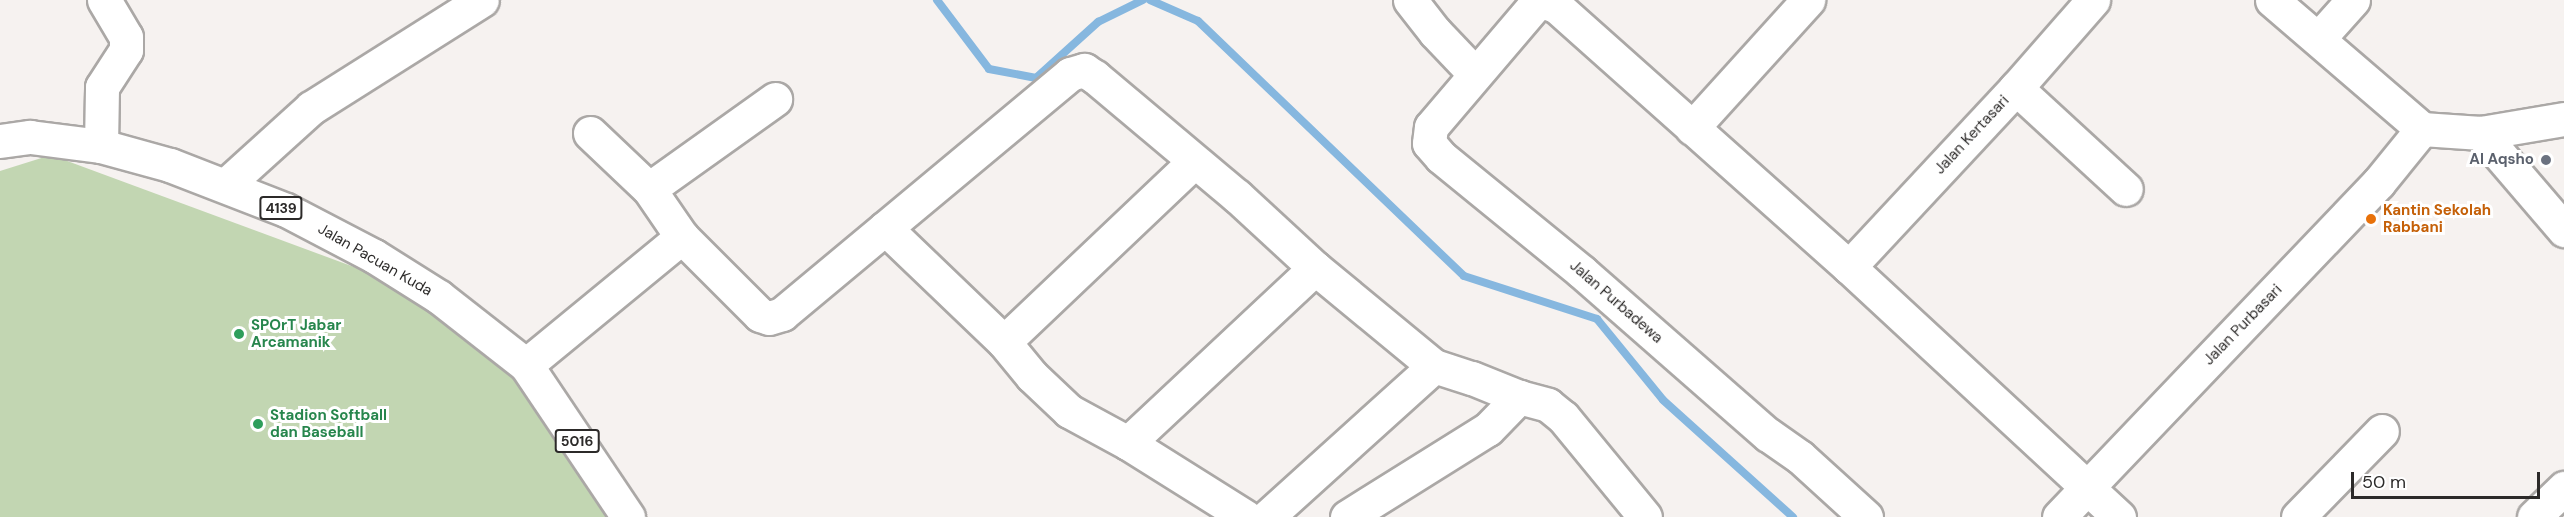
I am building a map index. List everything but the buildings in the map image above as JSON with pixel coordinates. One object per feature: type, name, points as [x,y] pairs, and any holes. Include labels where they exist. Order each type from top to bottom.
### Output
[{"type":"street","points":[[101,146],[102,87],[126,50],[126,37],[104,0]]},
{"type":"street","points":[[226,185],[311,108],[482,0]]},
{"type":"street","points":[[1410,0],[1435,32],[1475,74]]},
{"type":"street","points":[[1542,0],[1556,6],[1849,267],[2119,517]]},
{"type":"street","name":"Jalan Purbadewa","points":[[1542,0],[1533,7],[1431,127],[1430,143],[1441,157],[1582,272],[1768,435],[1800,457],[1866,517]]},
{"type":"street","points":[[1692,128],[1808,0]]},
{"type":"street","name":"Jalan Kertasari","points":[[1849,267],[2016,88],[2093,0]]},
{"type":"street","points":[[2272,0],[2319,38],[2422,129],[2481,133],[2564,119]]},
{"type":"street","points":[[2319,38],[2353,0]]},
{"type":"street","points":[[590,133],[649,189],[682,237],[760,315],[769,318],[782,314],[1070,74],[1084,70],[1095,76],[1237,196],[1315,268],[1434,366],[1519,397],[1548,405],[1563,417],[1644,517]]},
{"type":"street","points":[[2016,88],[2126,189]]},
{"type":"street","points":[[649,189],[775,99]]},
{"type":"street","name":"Jalan Purbasari","points":[[2059,517],[2379,182],[2422,129]]},
{"type":"street","points":[[2481,133],[2564,230]]},
{"type":"street","name":"Jalan Pacuan Kuda","points":[[0,141],[30,137],[101,146],[170,165],[286,210],[374,256],[439,297],[526,365]]},
{"type":"street","points":[[1004,342],[1194,162]]},
{"type":"street","points":[[885,228],[1004,342],[1032,376],[1069,411],[1128,443],[1246,517]]},
{"type":"street","points":[[526,365],[682,237]]},
{"type":"street","points":[[1128,443],[1315,268]]},
{"type":"street","name":"5016","points":[[526,365],[628,517]]},
{"type":"street","points":[[1267,517],[1434,366]]},
{"type":"street","points":[[1347,517],[1488,429],[1519,397]]},
{"type":"street","points":[[2298,517],[2382,431]]},
{"type":"street","points":[[2534,517],[2564,488]]},
{"type":"green space","name":"SPOrT Jabar Arcamanik","points":[[51,155],[438,298],[520,369],[619,517],[0,517],[0,171]]},
{"type":"waterway","points":[[937,0],[989,69],[1036,78],[1098,22],[1143,0]]},
{"type":"waterway","points":[[1150,0],[1198,21],[1464,276],[1597,319],[1663,400],[1793,517]]},
{"type":"place","name":"Al Aqsho","points":[[2546,160]]},
{"type":"place","name":"Kantin Sekolah Rabbani","points":[[2371,219]]},
{"type":"place","name":"SPOrT Jabar Arcamanik","points":[[239,334]]},
{"type":"place","name":"Stadion Softball dan Baseball","points":[[258,424]]}]
